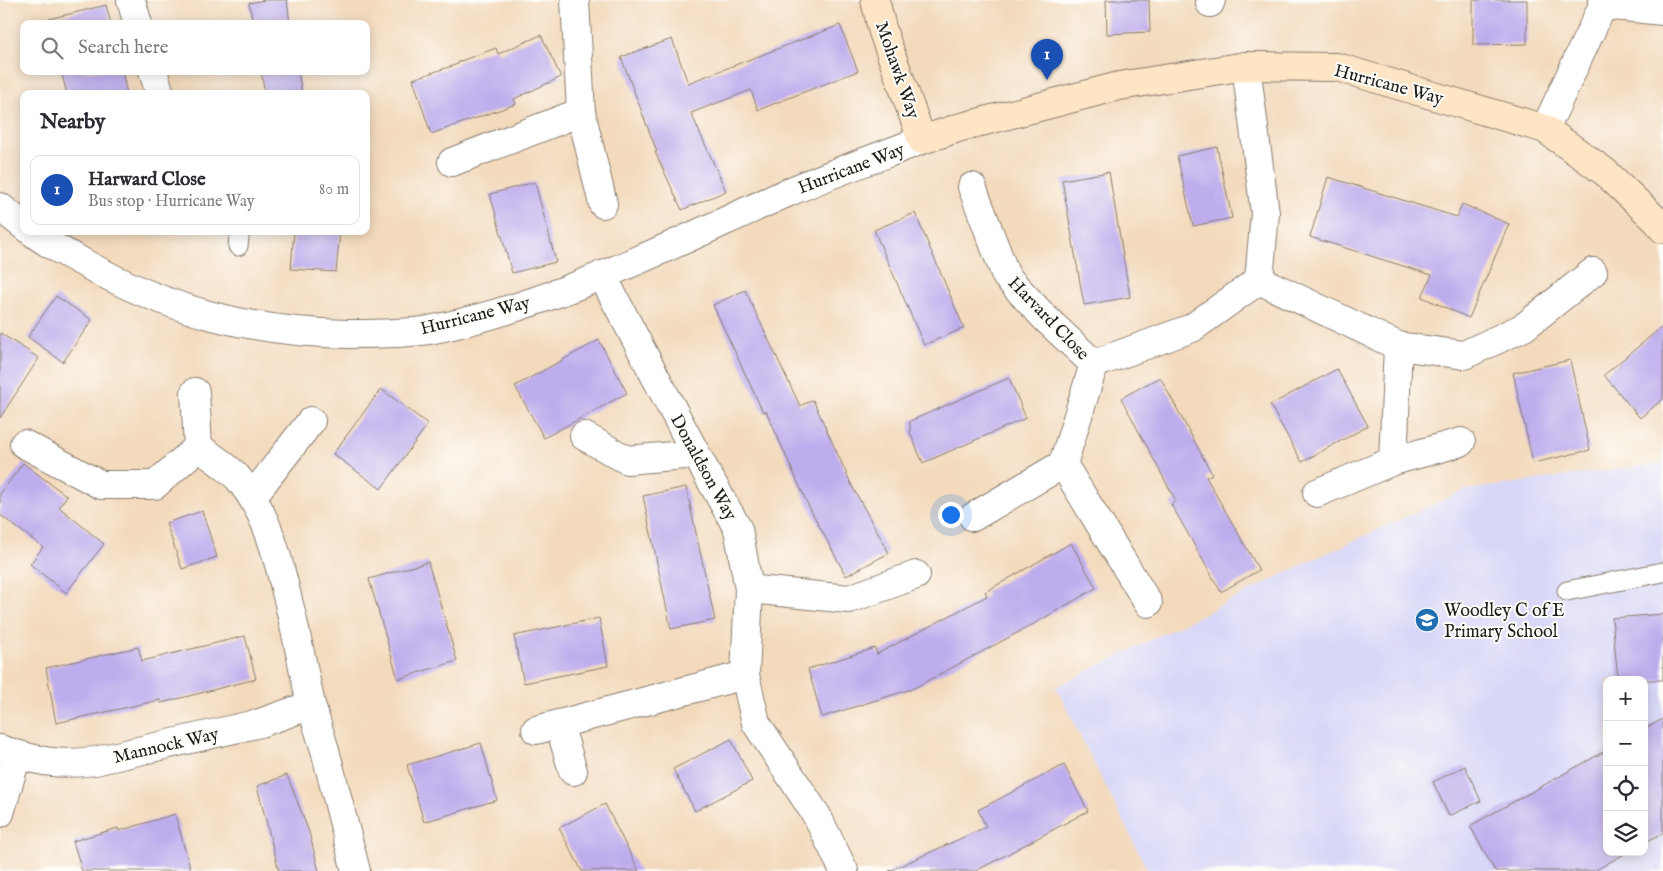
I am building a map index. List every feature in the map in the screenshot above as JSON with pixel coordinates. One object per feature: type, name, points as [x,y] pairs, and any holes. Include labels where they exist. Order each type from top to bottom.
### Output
[{"type":"street","points":[[131,0],[137,20]]},
{"type":"street","points":[[576,0],[581,112],[603,204]]},
{"type":"street","name":"Mohawk Way","points":[[875,0],[883,32],[922,140]]},
{"type":"street","points":[[1545,129],[1602,3],[1663,11]]},
{"type":"street","points":[[1246,66],[1265,213],[1259,280],[1398,346],[1464,355],[1524,327],[1593,272]]},
{"type":"street","name":"Hurricane Way","points":[[36,235],[120,284],[151,297],[215,317],[283,331],[370,334],[427,330],[516,308],[602,275],[792,191],[922,140],[958,128],[1119,86],[1246,66],[1337,67],[1545,129],[1605,172],[1657,220],[1663,230]]},
{"type":"street","points":[[154,75],[159,90]]},
{"type":"street","points":[[452,162],[581,112]]},
{"type":"street","name":"Harvard Close","points":[[972,187],[1006,276],[1094,364]]},
{"type":"street","points":[[0,207],[20,223]]},
{"type":"street","name":"Donaldson Way","points":[[602,275],[696,454],[738,529],[749,589],[745,675],[756,723],[817,816],[844,871]]},
{"type":"street","name":"Harvard Close","points":[[1094,364],[1192,328],[1259,280]]},
{"type":"street","points":[[1393,461],[1398,346]]},
{"type":"street","name":"Harvard Close","points":[[1063,464],[1094,364]]},
{"type":"street","points":[[195,392],[198,447]]},
{"type":"street","points":[[252,497],[311,421]]},
{"type":"street","points":[[584,436],[627,460],[696,454]]},
{"type":"street","points":[[1317,493],[1393,461],[1462,442]]},
{"type":"street","points":[[24,444],[100,486],[155,484],[198,447]]},
{"type":"street","points":[[198,447],[218,460],[252,497],[271,537],[281,572],[311,705],[325,750],[356,871]]},
{"type":"street","points":[[973,517],[1063,464],[1148,603]]},
{"type":"street","points":[[749,589],[849,599],[916,575]]},
{"type":"street","points":[[573,771],[547,727],[745,675]]},
{"type":"street","name":"Mannock Way","points":[[0,812],[9,752],[41,762],[78,763],[95,761],[260,723],[311,705]]},
{"type":"lane","points":[[1567,592],[1663,572]]},
{"type":"shaded area","name":"Woodley C of E Primary School","points":[[1663,463],[1663,871],[1148,871],[1056,687],[1310,561],[1465,490]]},
{"type":"building","points":[[265,0],[287,0],[290,20],[252,20],[249,3]]},
{"type":"building","points":[[1106,0],[1149,0],[1150,32],[1107,34]]},
{"type":"building","points":[[1473,0],[1527,0],[1527,44],[1473,45]]},
{"type":"building","points":[[106,5],[110,20],[49,20]]},
{"type":"building","points":[[840,25],[858,71],[758,110],[751,90],[691,113],[726,191],[682,210],[655,152],[657,152],[621,57],[672,39],[688,83]]},
{"type":"building","points":[[541,35],[561,77],[514,99],[516,104],[431,134],[413,79],[458,64],[458,62],[496,48],[498,54]]},
{"type":"building","points":[[62,75],[123,75],[126,90],[66,90]]},
{"type":"building","points":[[262,75],[299,75],[301,90],[264,90]]},
{"type":"building","points":[[1217,147],[1232,218],[1193,226],[1177,156]]},
{"type":"building","points":[[1109,172],[1130,297],[1084,305],[1062,180]]},
{"type":"building","points":[[1328,177],[1457,217],[1462,204],[1509,224],[1469,318],[1422,297],[1432,275],[1310,237]]},
{"type":"building","points":[[535,182],[556,262],[512,273],[490,194]]},
{"type":"building","points":[[915,213],[964,328],[924,345],[874,230]]},
{"type":"building","points":[[294,235],[340,235],[336,272],[291,269]]},
{"type":"building","points":[[745,290],[800,406],[813,400],[853,488],[889,553],[846,576],[807,503],[766,411],[763,412],[713,305]]},
{"type":"building","points":[[56,296],[92,320],[63,362],[28,337]]},
{"type":"building","points":[[1663,326],[1663,399],[1640,418],[1604,375]]},
{"type":"building","points":[[0,333],[39,358],[0,418]]},
{"type":"building","points":[[599,340],[627,393],[544,438],[515,386]]},
{"type":"building","points":[[1570,360],[1590,450],[1533,463],[1513,373]]},
{"type":"building","points":[[1337,369],[1368,426],[1302,462],[1270,405]]},
{"type":"building","points":[[1160,377],[1212,474],[1206,477],[1259,570],[1221,592],[1171,504],[1176,501],[1121,398]]},
{"type":"building","points":[[1009,378],[1026,418],[923,463],[910,433],[910,421]]},
{"type":"building","points":[[381,389],[428,424],[381,489],[333,454]]},
{"type":"building","points":[[23,463],[67,496],[59,507],[104,544],[66,593],[30,564],[43,547],[0,515],[0,494]]},
{"type":"building","points":[[686,487],[715,620],[671,629],[643,496]]},
{"type":"building","points":[[202,511],[217,557],[182,569],[166,523]]},
{"type":"building","points":[[1071,543],[1096,588],[1032,625],[912,689],[822,717],[808,669],[875,648],[877,654],[987,596],[985,592]]},
{"type":"building","points":[[428,562],[457,661],[398,679],[369,579]]},
{"type":"building","points":[[1663,614],[1663,680],[1648,680],[1648,676],[1618,676],[1612,618]]},
{"type":"building","points":[[599,618],[608,666],[524,683],[514,636]]},
{"type":"building","points":[[245,636],[256,679],[161,703],[160,700],[56,723],[46,668],[138,647],[142,661]]},
{"type":"building","points":[[1663,719],[1663,833],[1648,841],[1648,766],[1648,727]]},
{"type":"building","points":[[731,739],[752,781],[695,811],[673,769]]},
{"type":"building","points":[[481,743],[497,800],[424,822],[407,765]]},
{"type":"building","points":[[1603,752],[1603,856],[1621,856],[1594,871],[1495,871],[1470,826]]},
{"type":"building","points":[[1064,765],[1088,811],[976,871],[889,871],[986,827],[978,810]]},
{"type":"building","points":[[1465,766],[1481,801],[1449,816],[1433,782]]},
{"type":"building","points":[[287,775],[309,832],[319,871],[279,871],[257,786]]},
{"type":"building","points":[[605,804],[639,871],[582,871],[559,828]]},
{"type":"building","points":[[175,814],[191,871],[82,871],[73,841],[118,828],[119,831]]},
{"type":"place","name":"Harward Close","points":[[1047,80]]},
{"type":"place","name":"Woodley C of E Primary School","points":[[1427,620]]}]
